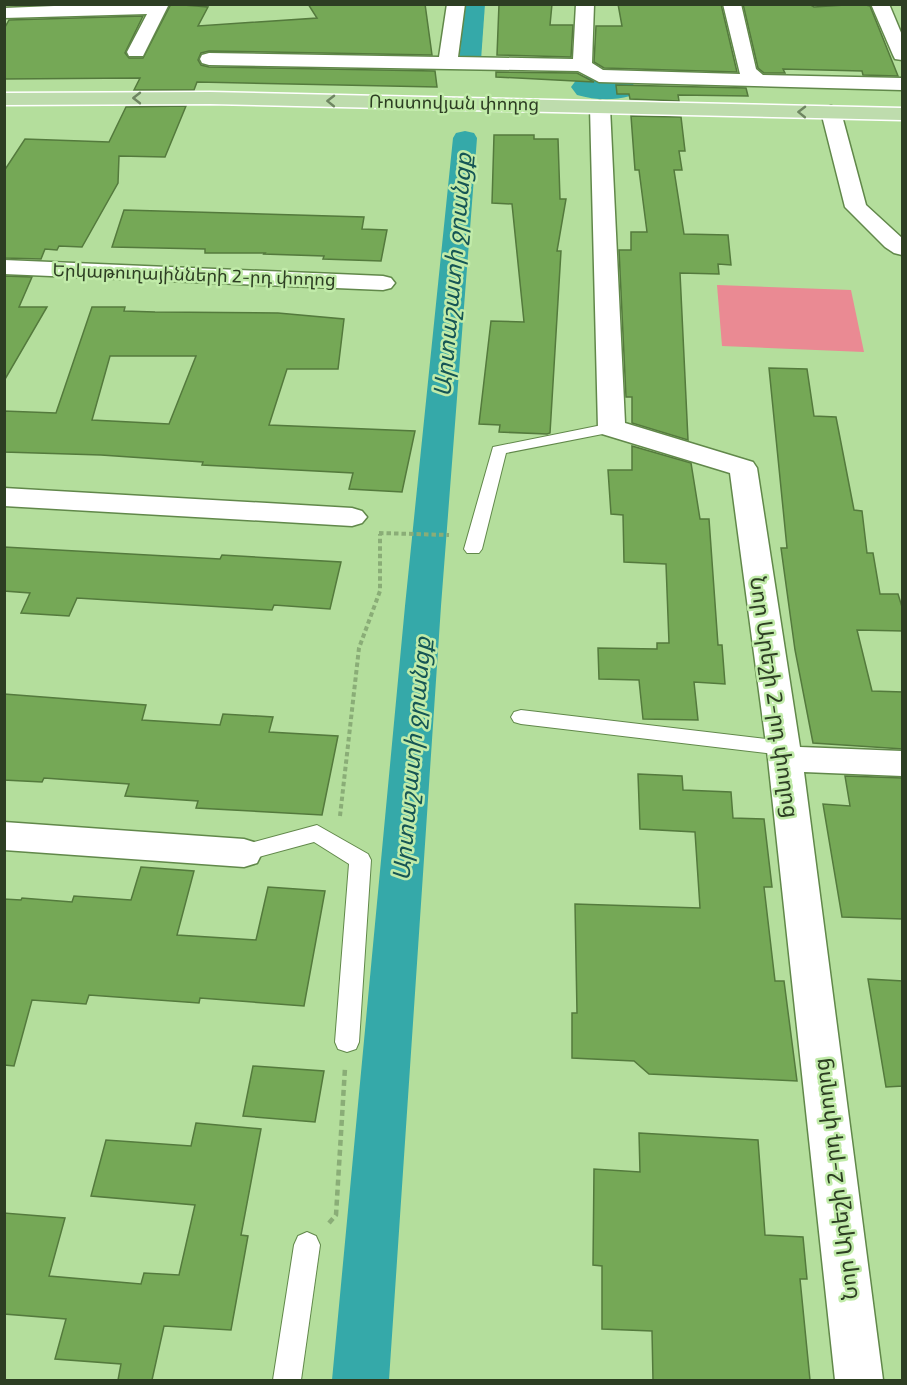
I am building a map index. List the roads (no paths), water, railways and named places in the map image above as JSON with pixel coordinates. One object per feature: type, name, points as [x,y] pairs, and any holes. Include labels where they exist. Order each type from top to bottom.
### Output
[{"type":"main road","name":"Ռոստովյան փողոց","points":[[4,99],[210,98],[600,116],[834,122],[903,114]]},
{"type":"main road","name":"Ռոստովյան փողոց","points":[[248,118],[600,116]]},
{"type":"main road","points":[[4,118],[212,117]]},
{"type":"main road","name":"Ռոստովյան փողոց","points":[[834,122],[903,134]]},
{"type":"street","points":[[448,62],[456,4]]},
{"type":"street","points":[[582,65],[585,4]]},
{"type":"street","points":[[732,4],[747,71],[758,80]]},
{"type":"street","points":[[880,4],[903,55]]},
{"type":"street","points":[[4,13],[160,6]]},
{"type":"street","points":[[136,52],[160,6]]},
{"type":"street","points":[[209,59],[582,65],[599,76],[903,84]]},
{"type":"street","points":[[600,116],[612,428]]},
{"type":"street","points":[[834,122],[856,207],[893,242],[903,248]]},
{"type":"street","name":"Երկաթուղայինների 2-րդ փողոց","points":[[4,267],[383,283]]},
{"type":"street","name":"Նոր Արեշի 2-րդ փողոց","points":[[612,428],[742,468],[784,753],[859,1380]]},
{"type":"street","points":[[4,497],[352,517]]},
{"type":"street","points":[[784,753],[903,763]]},
{"type":"street","points":[[4,836],[244,853]]},
{"type":"lane","points":[[473,549],[499,450],[612,428]]},
{"type":"lane","points":[[521,717],[784,753]]},
{"type":"lane","points":[[244,853],[317,833],[360,860],[347,1042]]},
{"type":"lane","points":[[287,1380],[307,1245]]},
{"type":"waterway","name":"Արտաշատի ջրանցք","points":[[470,60],[475,4]]},
{"type":"waterway","points":[[591,87],[616,88]]},
{"type":"waterway","name":"Արտաշատի ջրանցք","points":[[360,1380],[423,606],[465,138]]}]
